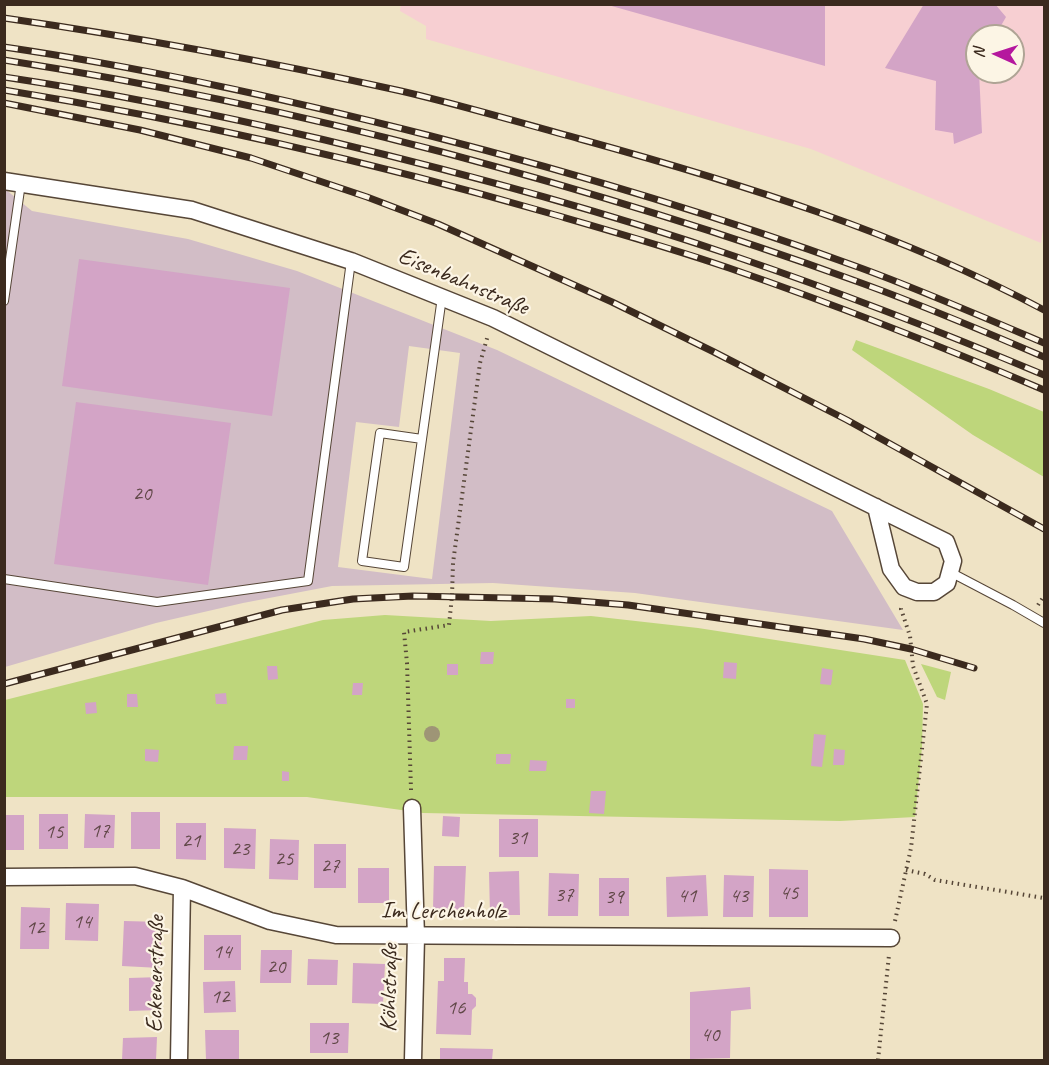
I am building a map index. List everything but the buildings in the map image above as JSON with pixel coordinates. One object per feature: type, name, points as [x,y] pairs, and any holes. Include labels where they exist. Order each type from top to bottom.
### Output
[{"type":"street","name":"Eisenbahnstraße","points":[[13,182],[192,210],[351,261],[493,318],[946,542],[953,561],[950,572]]},
{"type":"street","points":[[876,507],[891,569],[904,587],[917,592],[934,591],[947,583],[950,572]]},
{"type":"street","name":"Köhlstraße","points":[[412,808],[416,937],[413,1060]]},
{"type":"street","name":"Im Lerchenholz","points":[[4,876],[135,876],[182,888],[270,921],[336,935],[891,938]]},
{"type":"street","name":"Eckenerstraße","points":[[179,1060],[182,888]]},
{"type":"lane","points":[[4,301],[13,182]]},
{"type":"lane","points":[[4,579],[158,602],[309,581],[351,261]]},
{"type":"lane","points":[[422,439],[381,433],[362,561],[404,567],[442,297]]},
{"type":"lane","points":[[950,572],[1044,623]]},
{"type":"path","points":[[412,808],[404,632],[449,626],[453,596],[453,563],[480,363],[493,318]]},
{"type":"path","points":[[878,1060],[891,938],[911,848],[927,704],[913,666],[910,636],[901,609],[904,587]]},
{"type":"path","points":[[906,870],[925,874],[935,880],[1044,898]]},
{"type":"shaded area","points":[[401,4],[1044,5],[1044,223],[1041,243],[811,149],[426,39],[426,26],[400,11]]},
{"type":"shaded area","points":[[5,189],[32,211],[188,239],[297,271],[497,350],[832,511],[903,630],[635,593],[493,583],[332,586],[156,623],[5,667]],"holes":[[[409,346],[460,353],[432,579],[338,567],[356,422],[399,427]]]},
{"type":"green space","points":[[856,340],[989,389],[1044,412],[1044,477],[973,435],[852,350]]},
{"type":"green space","points":[[385,615],[491,621],[591,616],[698,628],[905,660],[923,704],[922,747],[915,817],[840,821],[423,813],[307,797],[5,797],[5,700],[323,620]]},
{"type":"green space","points":[[921,664],[951,672],[945,700],[937,697]]},
{"type":"railway","points":[[4,18],[154,42],[352,80],[446,102],[580,139],[699,173],[875,233],[989,282],[1044,310]]},
{"type":"railway","points":[[4,47],[165,75],[272,98],[431,136],[539,165],[646,196],[805,248],[905,285],[1044,343]]},
{"type":"railway","points":[[4,60],[169,89],[279,112],[442,152],[545,181],[802,262],[925,307],[1044,357]]},
{"type":"railway","points":[[4,77],[125,97],[245,122],[325,140],[531,193],[684,239],[773,270],[890,313],[1044,375]]},
{"type":"railway","points":[[4,90],[142,115],[280,144],[416,177],[574,220],[769,282],[888,326],[1044,390]]},
{"type":"railway","points":[[4,103],[140,130],[251,158],[367,197],[438,224],[612,302],[714,352],[847,420],[1044,529]]},
{"type":"railway","points":[[4,684],[282,610],[353,599],[413,596],[555,599],[628,605],[864,639],[911,649],[974,668]]}]
